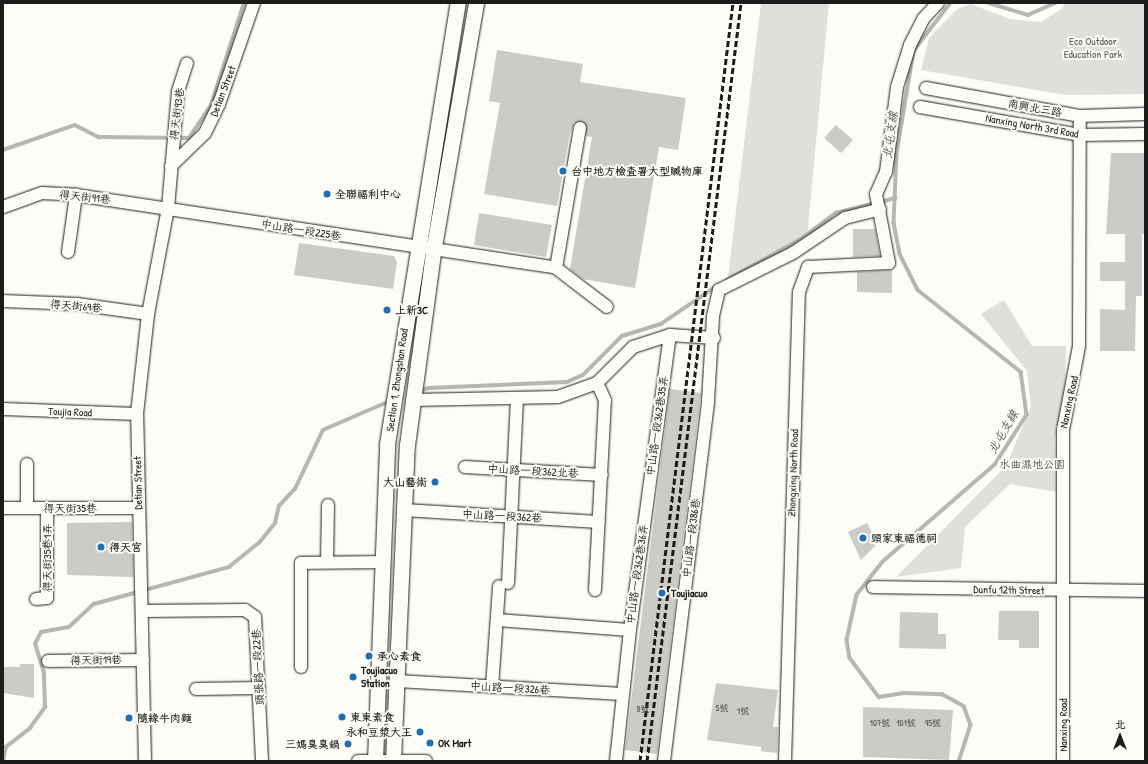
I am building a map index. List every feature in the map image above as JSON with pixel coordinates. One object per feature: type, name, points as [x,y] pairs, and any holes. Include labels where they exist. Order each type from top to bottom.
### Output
[{"type":"main road","name":"Section 1, Zhongshan Road","points":[[375,760],[388,444],[458,3]]},
{"type":"main road","name":"Section 1, Zhongshan Road","points":[[393,761],[398,682],[404,510],[412,400],[433,252],[476,3]]},
{"type":"street","name":"Detian Street","points":[[171,166],[194,146],[211,122],[254,3]]},
{"type":"street","points":[[880,209],[876,194],[886,172],[897,87],[910,45],[923,19],[938,3]]},
{"type":"street","name":"得天街93巷","points":[[168,208],[178,91],[187,63]]},
{"type":"street","name":"南興北三路","points":[[926,88],[1080,116],[1145,114]]},
{"type":"street","name":"Nanxing North 3rd Road","points":[[920,107],[1080,135],[1145,134]]},
{"type":"street","name":"Nanxing Road","points":[[1063,761],[1063,430],[1079,346],[1080,116]]},
{"type":"street","points":[[580,128],[556,268],[607,306]]},
{"type":"street","name":"得天街91巷","points":[[3,207],[42,193],[76,194],[168,208]]},
{"type":"street","points":[[68,252],[76,194]]},
{"type":"street","name":"Detian Street","points":[[145,761],[137,414],[148,314],[168,208]]},
{"type":"street","name":"中山路一段225巷","points":[[168,208],[418,250],[556,268]]},
{"type":"street","name":"Zhongxing North Road","points":[[785,761],[799,292],[808,267],[889,263],[880,209]]},
{"type":"street","name":"中山路一段386巷","points":[[664,761],[714,338],[713,316],[719,290],[793,253],[844,218],[880,209]]},
{"type":"street","name":"得天街69巷","points":[[3,301],[77,304],[148,314]]},
{"type":"street","points":[[412,400],[558,398],[597,383],[633,347],[670,335],[714,338]]},
{"type":"street","name":"中山路一段362巷35弄","points":[[645,518],[670,335]]},
{"type":"street","points":[[595,590],[605,400],[597,383]]},
{"type":"street","points":[[492,687],[497,620],[504,585],[511,516],[517,399]]},
{"type":"street","name":"Toujia Road","points":[[3,409],[137,414]]},
{"type":"street","points":[[26,464],[26,508]]},
{"type":"street","name":"中山路一段362北巷","points":[[465,467],[602,475]]},
{"type":"street","points":[[328,505],[328,562]]},
{"type":"street","name":"得天街35巷","points":[[3,508],[138,508]]},
{"type":"street","name":"得天街35巷1弄","points":[[36,599],[47,598],[46,508]]},
{"type":"street","name":"中山路一段362巷","points":[[404,510],[599,522]]},
{"type":"street","name":"中山路一段362巷36弄","points":[[616,761],[630,630],[645,518]]},
{"type":"street","points":[[301,667],[301,562],[384,562]]},
{"type":"street","name":"Dunfu 12th Street","points":[[873,587],[1063,592],[1145,591]]},
{"type":"street","name":"頭張路一段22巷","points":[[142,611],[245,610],[255,617],[262,761]]},
{"type":"street","points":[[497,620],[630,630]]},
{"type":"street","name":"得天街19巷","points":[[48,661],[143,660]]},
{"type":"street","name":"中山路一段326巷","points":[[398,682],[624,694]]},
{"type":"street","points":[[196,689],[259,688]]},
{"type":"street","points":[[358,761],[426,761]]},
{"type":"green space","points":[[761,3],[829,3],[807,238],[728,277]]},
{"type":"green space","name":"Eco Outdoor Education Park","points":[[1064,3],[1145,3],[1145,94],[1065,95],[921,70],[929,38],[957,9],[971,4],[1010,19],[1041,22],[1063,8]]},
{"type":"green space","name":"水曲濕地公園","points":[[1004,300],[1032,346],[1066,346],[1064,417],[1055,439],[1057,492],[1010,484],[965,527],[961,568],[896,577],[1006,466],[1031,406],[1027,371],[981,314]]},
{"type":"building","points":[[497,50],[583,64],[580,82],[686,98],[678,150],[659,147],[635,288],[583,279],[570,269],[592,137],[586,136],[584,122],[575,123],[570,133],[557,206],[484,194],[500,103],[489,101]]},
{"type":"building","points":[[836,125],[853,140],[841,153],[824,138]]},
{"type":"building","points":[[1111,153],[1145,153],[1145,234],[1142,234],[1142,296],[1136,296],[1135,351],[1100,351],[1100,309],[1125,310],[1125,281],[1100,281],[1100,262],[1125,262],[1125,234],[1106,234]]},
{"type":"building","points":[[479,213],[552,225],[546,257],[474,245]]},
{"type":"building","points":[[853,229],[875,229],[880,256],[853,257]]},
{"type":"building","points":[[299,243],[394,256],[397,262],[393,289],[294,275]]},
{"type":"building","points":[[892,270],[892,293],[857,292],[857,272]]},
{"type":"building","points":[[670,389],[701,393],[657,754],[625,750]]},
{"type":"building","name":"得天宮","points":[[132,522],[133,577],[67,575],[67,523]]},
{"type":"building","name":"頭家東福德祠","points":[[867,523],[878,543],[861,560],[848,532]]},
{"type":"building","points":[[999,611],[1039,611],[1039,648],[1019,648],[1019,640],[998,640]]},
{"type":"building","points":[[900,612],[938,613],[938,634],[946,634],[946,649],[899,648]]},
{"type":"building","points":[[20,664],[34,664],[34,698],[3,693],[3,667],[20,667]]},
{"type":"building","points":[[716,683],[778,690],[773,727],[778,727],[777,753],[761,751],[761,747],[707,740]]},
{"type":"building","points":[[863,707],[953,710],[949,760],[863,757]]},
{"type":"waterway","points":[[3,150],[75,125],[99,137],[189,138],[211,105],[244,3]]},
{"type":"waterway","name":"北屯支線","points":[[951,3],[914,51],[897,154],[894,223],[900,254],[918,290],[1021,372],[1027,415],[995,465],[883,562],[857,595],[847,640],[850,658],[879,697],[904,693],[942,694],[964,706],[971,725],[959,761]]},
{"type":"waterway","name":"北屯支線","points":[[989,3],[1028,15],[1055,3]]},
{"type":"waterway","points":[[881,202],[895,198]]},
{"type":"waterway","points":[[727,280],[801,239],[836,213],[875,203]]},
{"type":"waterway","points":[[419,391],[429,388],[567,382],[583,375],[622,336],[661,324],[717,286]]},
{"type":"waterway","points":[[3,761],[6,747],[30,728],[45,707],[44,673],[35,644],[41,632],[69,627],[94,604],[229,567],[259,543],[275,523],[279,506],[295,489],[323,430],[390,401]]},
{"type":"railway","points":[[640,761],[733,3]]},
{"type":"railway","points":[[647,761],[741,3]]},
{"type":"place","name":"台中地方檢查署大型贓物庫","points":[[563,171]]},
{"type":"place","name":"全聯福利中心","points":[[327,194]]},
{"type":"place","name":"上新3C","points":[[387,310]]},
{"type":"place","name":"大山藝術","points":[[435,482]]},
{"type":"place","name":"頭家東福德祠","points":[[863,538]]},
{"type":"place","name":"得天宮","points":[[101,547]]},
{"type":"place","name":"Toujiacuo","points":[[662,593]]},
{"type":"place","name":"承心素食","points":[[369,656]]},
{"type":"place","name":"Toujiacuo Station","points":[[353,677]]},
{"type":"place","name":"東東素食","points":[[342,717]]},
{"type":"place","name":"隨緣牛肉麵","points":[[129,718]]},
{"type":"place","name":"永和豆漿大王","points":[[420,732]]},
{"type":"place","name":"OK Mart","points":[[430,743]]},
{"type":"place","name":"三媽臭臭鍋","points":[[348,744]]}]
